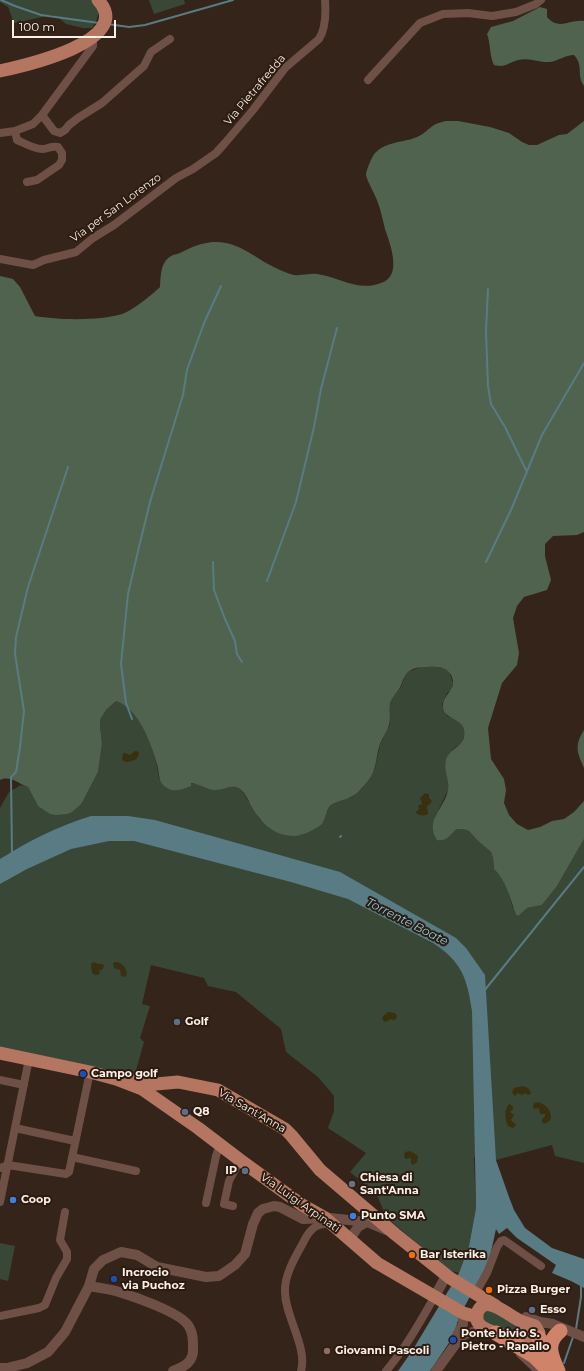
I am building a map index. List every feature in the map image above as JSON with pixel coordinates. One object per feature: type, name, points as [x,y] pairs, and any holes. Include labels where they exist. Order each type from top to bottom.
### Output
[{"type":"highway","points":[[495,1333],[534,1356],[555,1371]]},
{"type":"highway","points":[[555,1371],[550,1349],[552,1340],[554,1336],[572,1333]]},
{"type":"highway","points":[[539,1338],[555,1371]]},
{"type":"main road","points":[[0,71],[27,65],[66,52],[93,37],[103,26],[105,18],[104,10],[98,0]]},
{"type":"main road","name":"Via Luigi Arpinati","points":[[0,1053],[90,1072],[116,1079],[142,1089],[154,1089],[220,1145],[350,1239],[377,1263],[463,1312],[477,1317]]},
{"type":"main road","name":"Via Sant'Anna","points":[[154,1089],[178,1082],[218,1090],[285,1130],[291,1135],[320,1170],[395,1234],[449,1278],[520,1321],[535,1326],[539,1333],[539,1338]]},
{"type":"main road","points":[[496,1306],[491,1304],[483,1306],[478,1311],[477,1317],[480,1326],[526,1345],[531,1345],[539,1338]]},
{"type":"main road","points":[[495,1333],[524,1341],[529,1339],[531,1334],[530,1329],[520,1321]]},
{"type":"street","name":"Via Pietrafredda","points":[[216,153],[253,110],[285,68],[319,39],[324,26],[325,0]]},
{"type":"street","points":[[368,80],[420,23],[443,14],[468,13],[492,16],[516,12],[536,4],[541,0]]},
{"type":"street","points":[[0,133],[16,131],[33,124],[42,115],[93,46],[93,37]]},
{"type":"street","points":[[42,115],[54,131],[60,132],[65,130],[78,118],[107,99],[144,66],[151,52],[170,39]]},
{"type":"street","points":[[16,131],[17,140],[29,146],[42,149],[50,146],[58,147],[62,153],[62,160],[59,166],[37,180],[27,182]]},
{"type":"street","name":"Via per San Lorenzo","points":[[0,260],[33,264],[76,252],[176,178],[193,169],[216,153]]},
{"type":"street","points":[[0,1202],[4,1166],[15,1128],[29,1059]]},
{"type":"street","points":[[4,1166],[66,1174],[69,1172],[90,1072]]},
{"type":"street","points":[[0,1080],[24,1085]]},
{"type":"street","points":[[15,1128],[75,1141]]},
{"type":"street","points":[[206,1203],[216,1156],[220,1145]]},
{"type":"street","points":[[72,1158],[136,1171]]},
{"type":"street","points":[[233,1206],[224,1204],[229,1181],[240,1160]]},
{"type":"street","points":[[0,1368],[7,1368],[27,1363],[48,1352],[65,1332],[89,1286],[94,1269],[103,1260],[121,1252],[137,1255],[157,1266],[206,1277],[220,1276],[235,1265],[245,1254],[256,1217],[263,1209],[274,1206],[280,1207],[303,1218],[326,1223],[367,1222],[395,1234]]},
{"type":"street","points":[[0,1316],[39,1308],[45,1305],[56,1278],[68,1259],[67,1252],[60,1240],[65,1212]]},
{"type":"street","points":[[350,1239],[358,1227],[367,1222]]},
{"type":"street","points":[[301,1371],[302,1357],[286,1302],[286,1282],[293,1263],[307,1236],[326,1223]]},
{"type":"street","points":[[474,1293],[487,1273],[497,1247],[501,1241],[504,1240],[514,1246],[540,1266]]},
{"type":"street","points":[[386,1371],[438,1298],[449,1278]]},
{"type":"street","points":[[89,1286],[138,1298],[180,1318],[188,1325],[193,1336],[194,1351],[191,1361],[180,1369],[173,1371]]},
{"type":"street","points":[[496,1306],[540,1322],[553,1324],[572,1333]]},
{"type":"street","points":[[448,1356],[463,1324],[463,1312]]},
{"type":"street","points":[[457,1336],[469,1322],[477,1317]]},
{"type":"street","points":[[539,1338],[550,1332],[572,1333]]},
{"type":"street","points":[[436,1371],[460,1338],[465,1334],[495,1333],[496,1338],[524,1357],[536,1371]]},
{"type":"green space","points":[[0,0],[93,0],[99,12],[92,28],[83,28],[66,24],[52,15],[14,23],[8,7],[0,2]]},
{"type":"green space","points":[[149,0],[184,0],[185,4],[154,14]]},
{"type":"green space","points":[[540,7],[547,9],[547,17],[556,23],[564,24],[584,21],[584,86],[580,78],[579,63],[574,55],[550,62],[523,59],[514,61],[504,66],[494,65],[487,34],[491,27],[513,21]]},
{"type":"green space","points":[[446,121],[458,121],[490,127],[509,133],[529,145],[537,145],[559,135],[567,134],[584,121],[584,532],[577,535],[553,536],[545,544],[545,556],[551,580],[547,590],[524,597],[517,606],[513,618],[519,653],[517,665],[502,683],[488,728],[491,759],[504,779],[506,790],[504,803],[509,815],[517,824],[528,830],[540,827],[552,821],[564,819],[574,812],[584,801],[584,839],[557,886],[542,905],[527,908],[518,916],[505,884],[494,869],[491,852],[469,831],[463,829],[457,829],[448,838],[443,840],[437,840],[434,833],[434,820],[448,790],[445,768],[446,760],[450,753],[461,743],[464,737],[464,730],[462,726],[459,722],[446,714],[444,710],[444,700],[452,687],[453,681],[450,673],[444,668],[417,668],[408,672],[403,679],[400,688],[392,698],[389,725],[380,744],[374,770],[370,778],[354,796],[334,803],[329,807],[322,824],[301,835],[286,835],[273,831],[258,817],[243,792],[237,787],[214,790],[191,783],[191,786],[179,790],[173,790],[164,786],[160,780],[158,767],[143,728],[131,711],[116,701],[106,710],[100,720],[102,744],[98,772],[81,804],[72,812],[56,815],[50,814],[38,806],[28,787],[11,779],[0,780],[0,276],[13,279],[20,287],[35,316],[67,319],[102,318],[122,314],[131,310],[160,287],[163,265],[169,258],[201,244],[216,242],[240,248],[275,268],[290,274],[317,274],[364,286],[381,283],[388,279],[392,274],[393,259],[379,206],[366,175],[369,164],[375,153],[385,146],[417,137],[435,124]]},
{"type":"green space","points":[[420,667],[438,667],[449,671],[453,683],[452,689],[447,693],[442,704],[447,716],[459,721],[463,725],[464,731],[462,742],[452,750],[448,790],[435,817],[448,838],[457,829],[463,829],[469,831],[491,852],[494,869],[504,882],[513,908],[527,908],[542,905],[557,886],[584,839],[584,1163],[555,1156],[552,1145],[496,1160],[474,1157],[476,1208],[469,1246],[459,1273],[452,1271],[443,1265],[386,1217],[378,1197],[350,1172],[366,1153],[328,1128],[334,1111],[334,1096],[318,1077],[286,1052],[281,1029],[236,992],[208,986],[204,978],[151,965],[142,1004],[150,1006],[140,1038],[144,1042],[135,1074],[132,1076],[0,1048],[0,808],[9,792],[21,785],[28,787],[38,806],[84,799],[98,772],[102,744],[100,720],[106,710],[116,701],[133,713],[141,723],[155,758],[159,779],[197,784],[215,790],[234,786],[240,789],[244,794],[260,820],[300,835],[322,823],[329,807],[334,803],[352,797],[362,789],[375,768],[380,745],[390,724],[391,699],[401,687],[408,672]]},
{"type":"green space","points":[[584,730],[584,768],[578,753],[578,745]]},
{"type":"green space","points":[[0,1243],[15,1246],[8,1281],[0,1279]]},
{"type":"green space","points":[[489,1310],[526,1330],[523,1339],[485,1322],[482,1318],[485,1311]]},
{"type":"sand","points":[[135,751],[139,753],[136,759],[126,762],[122,760],[123,753],[130,755]]},
{"type":"sand","points":[[425,793],[429,794],[429,798],[432,801],[427,806],[428,814],[417,814],[416,812],[419,809],[418,805],[421,805],[422,803],[420,798]]},
{"type":"sand","points":[[94,962],[103,964],[104,966],[102,970],[99,970],[100,973],[98,975],[92,973],[91,964]]},
{"type":"sand","points":[[115,962],[122,964],[125,967],[127,974],[125,977],[121,976],[120,970],[114,968],[113,963]]},
{"type":"sand","points":[[388,1012],[395,1013],[397,1016],[396,1019],[390,1019],[384,1022],[382,1018]]},
{"type":"sand","points":[[523,1086],[528,1088],[531,1094],[528,1095],[525,1093],[522,1095],[518,1093],[515,1096],[512,1092],[514,1088]]},
{"type":"sand","points":[[538,1102],[546,1106],[550,1113],[551,1119],[544,1124],[542,1120],[545,1114],[540,1114],[539,1108],[534,1109],[533,1107],[534,1103]]},
{"type":"sand","points":[[509,1104],[513,1106],[513,1109],[510,1112],[514,1115],[511,1120],[516,1125],[513,1128],[508,1126],[506,1121],[506,1109]]},
{"type":"sand","points":[[410,1151],[418,1156],[417,1162],[413,1165],[411,1163],[411,1158],[406,1159],[404,1157],[405,1152]]},
{"type":"water","name":"Torrente Boate","points":[[91,816],[128,816],[155,820],[340,872],[456,938],[466,948],[485,975],[496,1160],[509,1197],[514,1210],[525,1228],[552,1248],[584,1259],[584,1288],[552,1273],[556,1265],[517,1238],[507,1228],[499,1234],[496,1229],[489,1261],[459,1317],[453,1337],[430,1371],[398,1371],[412,1351],[459,1273],[469,1246],[476,1208],[472,1011],[468,989],[462,972],[451,957],[433,943],[348,899],[291,882],[134,841],[109,841],[71,849],[27,869],[0,884],[0,859],[44,834]]},
{"type":"waterway","points":[[1,0],[41,15],[99,23]]},
{"type":"waterway","points":[[107,24],[129,27],[145,25],[233,0]]},
{"type":"waterway","points":[[132,719],[126,703],[121,664],[128,594],[150,502],[183,395],[187,370],[204,323],[221,286]]},
{"type":"waterway","points":[[488,289],[486,331],[488,386],[491,404],[505,427],[527,472]]},
{"type":"waterway","points":[[267,581],[296,502],[314,427],[321,389],[337,328]]},
{"type":"waterway","points":[[486,562],[511,510],[542,435],[584,363]]},
{"type":"waterway","points":[[12,853],[11,777],[16,772],[24,711],[15,654],[16,637],[28,587],[68,467]]},
{"type":"waterway","points":[[213,562],[214,590],[235,641],[237,654],[242,662]]},
{"type":"waterway","points":[[484,991],[584,867]]},
{"type":"waterway","points":[[576,1329],[581,1297],[581,1285]]},
{"type":"waterway","points":[[564,1363],[573,1337]]},
{"type":"place","name":"Golf","points":[[177,1022]]},
{"type":"place","name":"Campo golf","points":[[83,1074]]},
{"type":"place","name":"Q8","points":[[185,1112]]},
{"type":"place","name":"IP","points":[[245,1171]]},
{"type":"place","name":"Chiesa di Sant'Anna","points":[[352,1184]]},
{"type":"place","name":"Coop","points":[[13,1200]]},
{"type":"place","name":"Punto SMA","points":[[353,1216]]},
{"type":"place","name":"Bar Isterika","points":[[412,1255]]},
{"type":"place","name":"Incrocio via Puchoz","points":[[114,1279]]},
{"type":"place","name":"Pizza Burger","points":[[489,1290]]},
{"type":"place","name":"Esso","points":[[532,1310]]},
{"type":"place","name":"Ponte bivio S. Pietro - Rapallo","points":[[453,1340]]},
{"type":"place","name":"Giovanni Pascoli","points":[[327,1351]]}]
